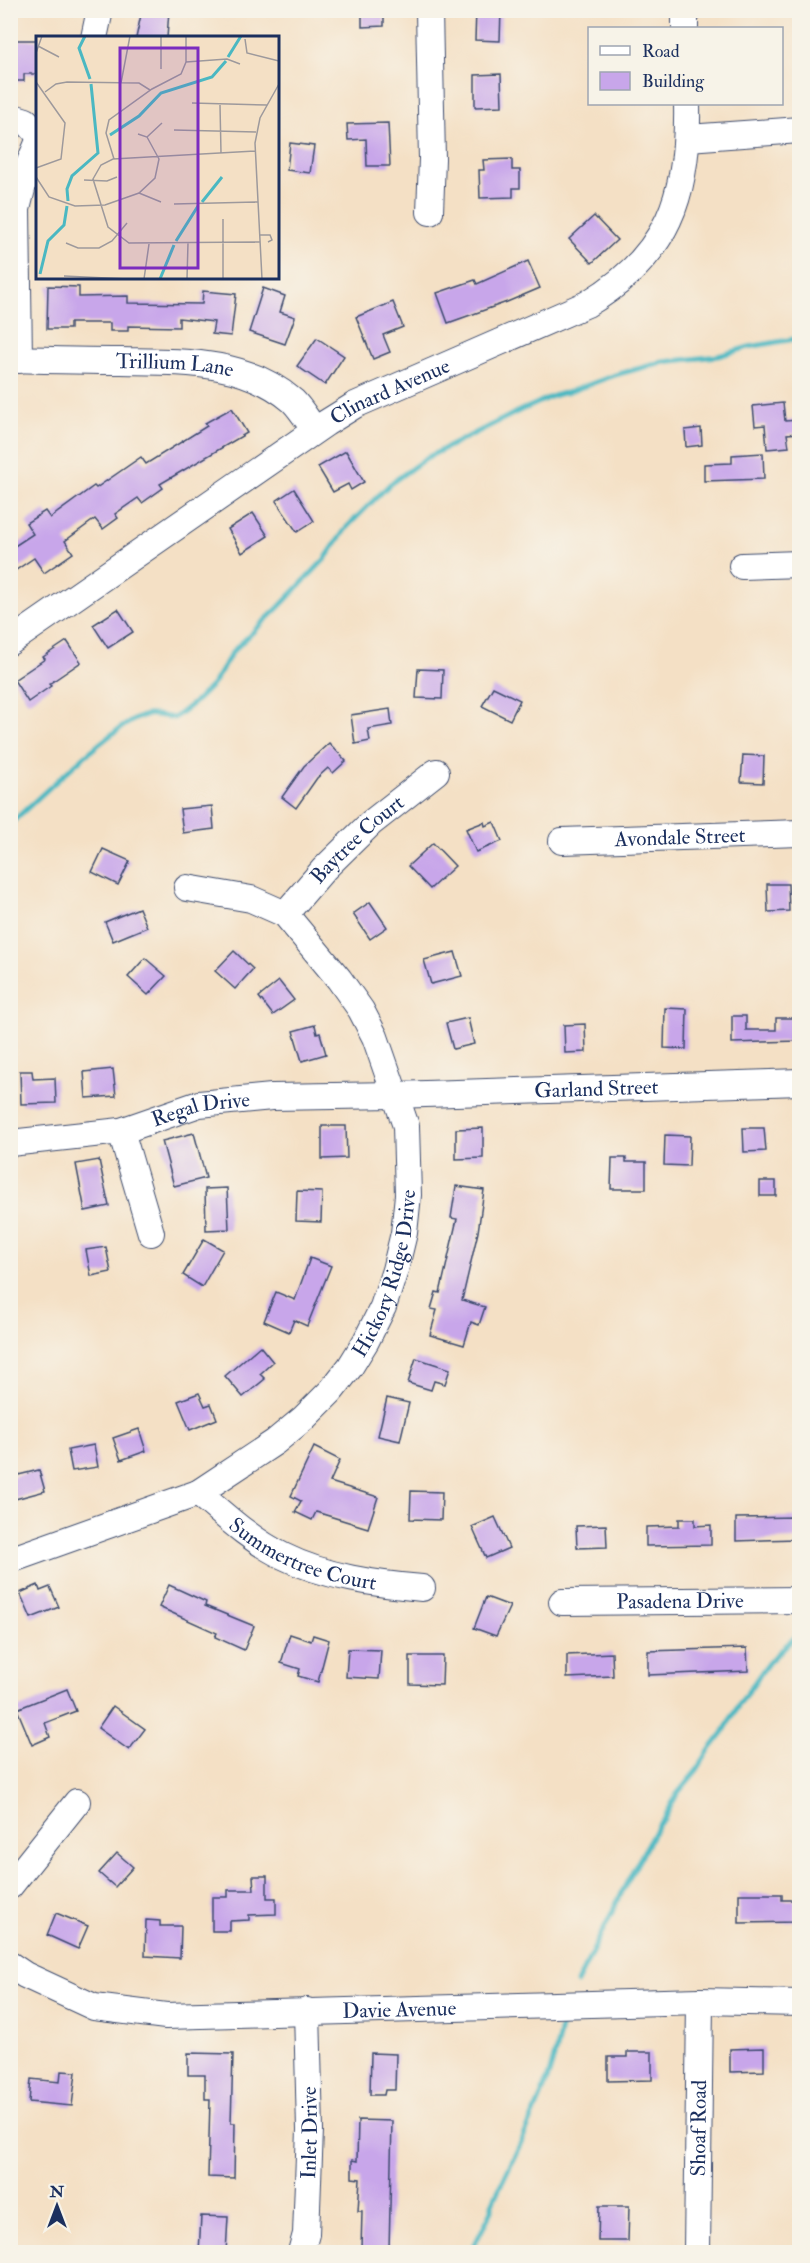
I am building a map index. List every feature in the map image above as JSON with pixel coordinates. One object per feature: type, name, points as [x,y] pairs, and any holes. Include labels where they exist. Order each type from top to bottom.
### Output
[{"type":"street","points":[[94,36],[100,10]]},
{"type":"street","points":[[429,10],[432,159],[430,212]]},
{"type":"street","points":[[685,10],[685,27]]},
{"type":"street","name":"Clinard Avenue","points":[[10,642],[315,430],[355,405],[587,304],[611,290],[649,253],[663,233],[673,211],[680,188],[688,138],[687,105]]},
{"type":"street","points":[[10,116],[26,121],[36,132]]},
{"type":"street","points":[[688,138],[800,130]]},
{"type":"street","points":[[15,360],[17,209],[27,169],[36,148]]},
{"type":"street","name":"Trillium Lane","points":[[15,360],[186,362],[227,368],[273,387],[294,402],[315,430]]},
{"type":"street","points":[[742,566],[800,564]]},
{"type":"street","name":"Baytree Court","points":[[285,914],[324,869],[371,823],[436,772]]},
{"type":"street","name":"Avondale Street","points":[[562,841],[800,833]]},
{"type":"street","name":"Hickory Ridge Drive","points":[[10,1560],[198,1493],[275,1442],[304,1418],[331,1391],[350,1367],[366,1341],[389,1288],[404,1233],[408,1195],[406,1126],[375,1037],[361,1010],[339,979],[285,914],[251,899],[188,888]]},
{"type":"street","name":"Garland Street","points":[[395,1095],[800,1083]]},
{"type":"street","name":"Regal Drive","points":[[10,1143],[121,1131],[199,1104],[272,1097],[395,1095]]},
{"type":"street","points":[[121,1131],[151,1233]]},
{"type":"street","name":"Summertree Court","points":[[198,1493],[227,1518],[284,1557],[357,1579],[386,1585],[422,1588]]},
{"type":"street","name":"Pasadena Drive","points":[[562,1602],[800,1600]]},
{"type":"street","points":[[10,1886],[77,1802]]},
{"type":"street","name":"Davie Avenue","points":[[10,1965],[25,1975],[94,2007],[166,2016],[700,2001],[800,2003]]},
{"type":"street","name":"Shoaf Road","points":[[697,2253],[700,2001]]},
{"type":"street","name":"Inlet Drive","points":[[301,2253],[306,2234],[310,2130],[307,2011]]},
{"type":"building","points":[[142,10],[169,10],[167,36],[136,36]]},
{"type":"building","points":[[362,10],[384,10],[384,26],[362,27]]},
{"type":"building","points":[[476,10],[501,10],[500,41],[475,40]]},
{"type":"building","points":[[10,40],[36,40],[36,74],[24,74],[24,81],[10,81]]},
{"type":"building","points":[[501,74],[502,106],[475,107],[475,75]]},
{"type":"building","points":[[388,123],[390,166],[367,166],[366,139],[348,140],[347,124]]},
{"type":"building","points":[[290,143],[314,146],[310,173],[287,170]]},
{"type":"building","points":[[512,159],[512,170],[520,170],[520,188],[513,188],[513,197],[480,198],[479,170],[484,170],[483,160]]},
{"type":"building","points":[[594,216],[617,240],[592,263],[569,239]]},
{"type":"building","points":[[528,261],[540,288],[448,323],[437,293],[475,280],[477,284]]},
{"type":"building","points":[[48,286],[79,287],[79,297],[128,296],[128,303],[202,304],[203,291],[236,294],[231,336],[212,334],[214,322],[179,318],[179,327],[128,326],[128,331],[110,331],[110,323],[70,323],[70,329],[47,329]]},
{"type":"building","points":[[263,288],[285,296],[280,312],[295,317],[285,344],[249,332]]},
{"type":"building","points":[[393,302],[403,327],[383,335],[390,352],[373,359],[356,317]]},
{"type":"building","points":[[317,338],[344,356],[325,385],[297,366]]},
{"type":"building","points":[[783,403],[785,421],[798,420],[799,433],[787,434],[789,447],[767,449],[765,425],[755,426],[753,406]]},
{"type":"building","points":[[232,408],[247,433],[160,484],[163,488],[142,503],[138,498],[115,514],[118,518],[103,529],[95,519],[65,541],[73,553],[44,573],[34,558],[10,574],[10,549],[33,534],[26,523],[45,511],[50,518],[94,486],[96,488],[141,457],[146,464],[207,426],[205,423]]},
{"type":"building","points":[[701,428],[702,445],[686,447],[685,430]]},
{"type":"building","points":[[346,451],[364,482],[351,490],[348,484],[333,492],[318,467]]},
{"type":"building","points":[[763,453],[764,479],[704,481],[704,464],[732,463],[732,455]]},
{"type":"building","points":[[294,489],[314,521],[297,532],[276,501]]},
{"type":"building","points":[[253,513],[268,536],[242,553],[228,529]]},
{"type":"building","points":[[118,609],[133,632],[108,648],[93,625]]},
{"type":"building","points":[[67,641],[81,662],[28,702],[14,680]]},
{"type":"building","points":[[418,669],[443,670],[442,699],[416,698]]},
{"type":"building","points":[[493,687],[520,700],[510,720],[482,706]]},
{"type":"building","points":[[390,709],[392,725],[368,729],[370,741],[355,744],[351,715]]},
{"type":"building","points":[[329,743],[346,761],[333,773],[328,768],[317,778],[296,808],[282,797],[304,766]]},
{"type":"building","points":[[743,755],[764,756],[763,783],[741,782]]},
{"type":"building","points":[[212,806],[214,829],[183,833],[180,809]]},
{"type":"building","points":[[484,822],[485,826],[494,822],[502,841],[476,852],[466,829]]},
{"type":"building","points":[[433,843],[455,866],[430,889],[408,866]]},
{"type":"building","points":[[103,849],[130,861],[118,885],[92,872]]},
{"type":"building","points":[[767,884],[788,884],[789,911],[768,912]]},
{"type":"building","points":[[370,902],[387,927],[370,939],[353,914]]},
{"type":"building","points":[[139,908],[147,927],[113,941],[105,922]]},
{"type":"building","points":[[234,951],[253,969],[235,989],[215,971]]},
{"type":"building","points":[[455,952],[462,976],[431,984],[424,960]]},
{"type":"building","points":[[145,958],[166,976],[148,995],[128,977]]},
{"type":"building","points":[[279,981],[294,1000],[273,1015],[259,997]]},
{"type":"building","points":[[665,1008],[687,1009],[686,1049],[664,1048]]},
{"type":"building","points":[[732,1016],[746,1016],[746,1030],[776,1030],[776,1018],[797,1018],[798,1041],[732,1043]]},
{"type":"building","points":[[468,1018],[474,1044],[453,1049],[446,1023]]},
{"type":"building","points":[[585,1024],[586,1052],[565,1053],[564,1025]]},
{"type":"building","points":[[315,1025],[317,1034],[320,1033],[326,1054],[302,1061],[293,1031]]},
{"type":"building","points":[[113,1069],[116,1096],[86,1098],[84,1072]]},
{"type":"building","points":[[20,1071],[32,1071],[33,1079],[55,1078],[56,1103],[21,1104]]},
{"type":"building","points":[[322,1126],[346,1126],[347,1158],[322,1159]]},
{"type":"building","points":[[483,1128],[483,1158],[456,1159],[456,1129]]},
{"type":"building","points":[[743,1128],[764,1128],[766,1151],[744,1152]]},
{"type":"building","points":[[194,1133],[206,1178],[174,1186],[162,1141]]},
{"type":"building","points":[[665,1135],[690,1136],[689,1166],[664,1165]]},
{"type":"building","points":[[612,1158],[626,1158],[626,1162],[646,1162],[646,1189],[611,1189]]},
{"type":"building","points":[[99,1160],[109,1206],[85,1211],[76,1164]]},
{"type":"building","points":[[760,1181],[776,1181],[776,1196],[760,1196]]},
{"type":"building","points":[[456,1186],[484,1190],[478,1232],[462,1300],[485,1307],[479,1325],[471,1322],[464,1345],[430,1335],[437,1310],[431,1309],[436,1292],[440,1293],[457,1219],[451,1218]]},
{"type":"building","points":[[227,1188],[229,1229],[206,1230],[205,1189]]},
{"type":"building","points":[[297,1191],[322,1192],[321,1222],[296,1221]]},
{"type":"building","points":[[204,1239],[223,1250],[202,1287],[183,1275]]},
{"type":"building","points":[[106,1247],[111,1272],[91,1276],[86,1250]]},
{"type":"building","points":[[310,1258],[331,1266],[307,1326],[294,1320],[289,1332],[264,1321],[276,1292],[295,1300]]},
{"type":"building","points":[[260,1346],[273,1362],[260,1374],[265,1379],[243,1397],[225,1376]]},
{"type":"building","points":[[416,1358],[450,1369],[445,1384],[434,1381],[431,1390],[408,1383]]},
{"type":"building","points":[[199,1393],[205,1406],[211,1404],[217,1419],[190,1430],[178,1401]]},
{"type":"building","points":[[387,1398],[409,1403],[400,1441],[378,1436]]},
{"type":"building","points":[[139,1429],[146,1451],[121,1460],[113,1438]]},
{"type":"building","points":[[94,1445],[98,1467],[72,1471],[68,1450]]},
{"type":"building","points":[[314,1447],[340,1460],[330,1482],[378,1497],[368,1528],[316,1512],[312,1520],[295,1512],[301,1501],[291,1496]]},
{"type":"building","points":[[39,1470],[45,1491],[15,1499],[10,1477]]},
{"type":"building","points":[[411,1491],[442,1492],[441,1520],[410,1519]]},
{"type":"building","points":[[495,1517],[509,1548],[486,1558],[472,1527]]},
{"type":"building","points":[[795,1517],[796,1539],[736,1541],[736,1518]]},
{"type":"building","points":[[679,1519],[695,1519],[695,1526],[711,1525],[711,1545],[646,1546],[646,1527],[679,1526]]},
{"type":"building","points":[[606,1525],[607,1547],[577,1548],[576,1526]]},
{"type":"building","points":[[38,1585],[40,1591],[50,1587],[59,1607],[31,1618],[20,1593]]},
{"type":"building","points":[[169,1585],[206,1602],[205,1606],[254,1626],[244,1650],[215,1637],[217,1633],[159,1607]]},
{"type":"building","points":[[486,1597],[510,1606],[496,1636],[474,1628]]},
{"type":"building","points":[[290,1634],[311,1641],[313,1635],[329,1640],[318,1682],[298,1676],[300,1669],[281,1663]]},
{"type":"building","points":[[747,1648],[748,1671],[648,1675],[648,1651]]},
{"type":"building","points":[[348,1649],[381,1650],[379,1679],[346,1677]]},
{"type":"building","points":[[612,1653],[613,1676],[567,1678],[567,1655]]},
{"type":"building","points":[[410,1656],[443,1656],[442,1685],[410,1684]]},
{"type":"building","points":[[67,1689],[76,1711],[45,1723],[50,1737],[32,1745],[17,1709]]},
{"type":"building","points":[[113,1706],[145,1729],[129,1750],[98,1728]]},
{"type":"building","points":[[117,1853],[133,1867],[115,1887],[99,1873]]},
{"type":"building","points":[[253,1876],[267,1876],[267,1898],[276,1898],[276,1914],[249,1915],[249,1920],[230,1921],[230,1931],[212,1931],[212,1897],[228,1897],[228,1890],[254,1890]]},
{"type":"building","points":[[739,1894],[782,1894],[782,1900],[795,1900],[795,1922],[739,1923]]},
{"type":"building","points":[[56,1913],[88,1926],[78,1949],[47,1935]]},
{"type":"building","points":[[146,1920],[160,1921],[160,1926],[181,1926],[180,1958],[145,1956]]},
{"type":"building","points":[[764,2048],[764,2071],[730,2072],[730,2049]]},
{"type":"building","points":[[627,2052],[652,2052],[652,2080],[608,2081],[608,2057],[627,2057]]},
{"type":"building","points":[[188,2053],[233,2054],[231,2123],[235,2123],[234,2178],[208,2177],[210,2099],[205,2099],[205,2075],[188,2075]]},
{"type":"building","points":[[371,2053],[396,2054],[395,2090],[385,2090],[384,2095],[370,2095]]},
{"type":"building","points":[[61,2071],[76,2072],[72,2106],[29,2102],[31,2079],[60,2082]]},
{"type":"building","points":[[358,2120],[392,2121],[389,2250],[361,2249],[362,2211],[358,2211],[360,2179],[352,2178],[352,2160],[357,2161]]},
{"type":"building","points":[[599,2206],[629,2206],[628,2241],[598,2241]]},
{"type":"building","points":[[201,2216],[228,2217],[226,2253],[199,2253]]},
{"type":"waterway","points":[[10,824],[77,762],[117,730],[147,715],[174,718],[196,701],[213,684],[233,651],[325,559],[347,527],[390,484],[426,458],[550,397],[615,375],[663,362],[718,356],[749,347],[800,338]]},
{"type":"waterway","points":[[577,1983],[625,1886],[677,1794],[723,1733],[738,1706],[768,1663],[800,1632]]},
{"type":"waterway","points":[[471,2252],[492,2210],[492,2204],[543,2091],[558,2044],[562,2020]]}]
